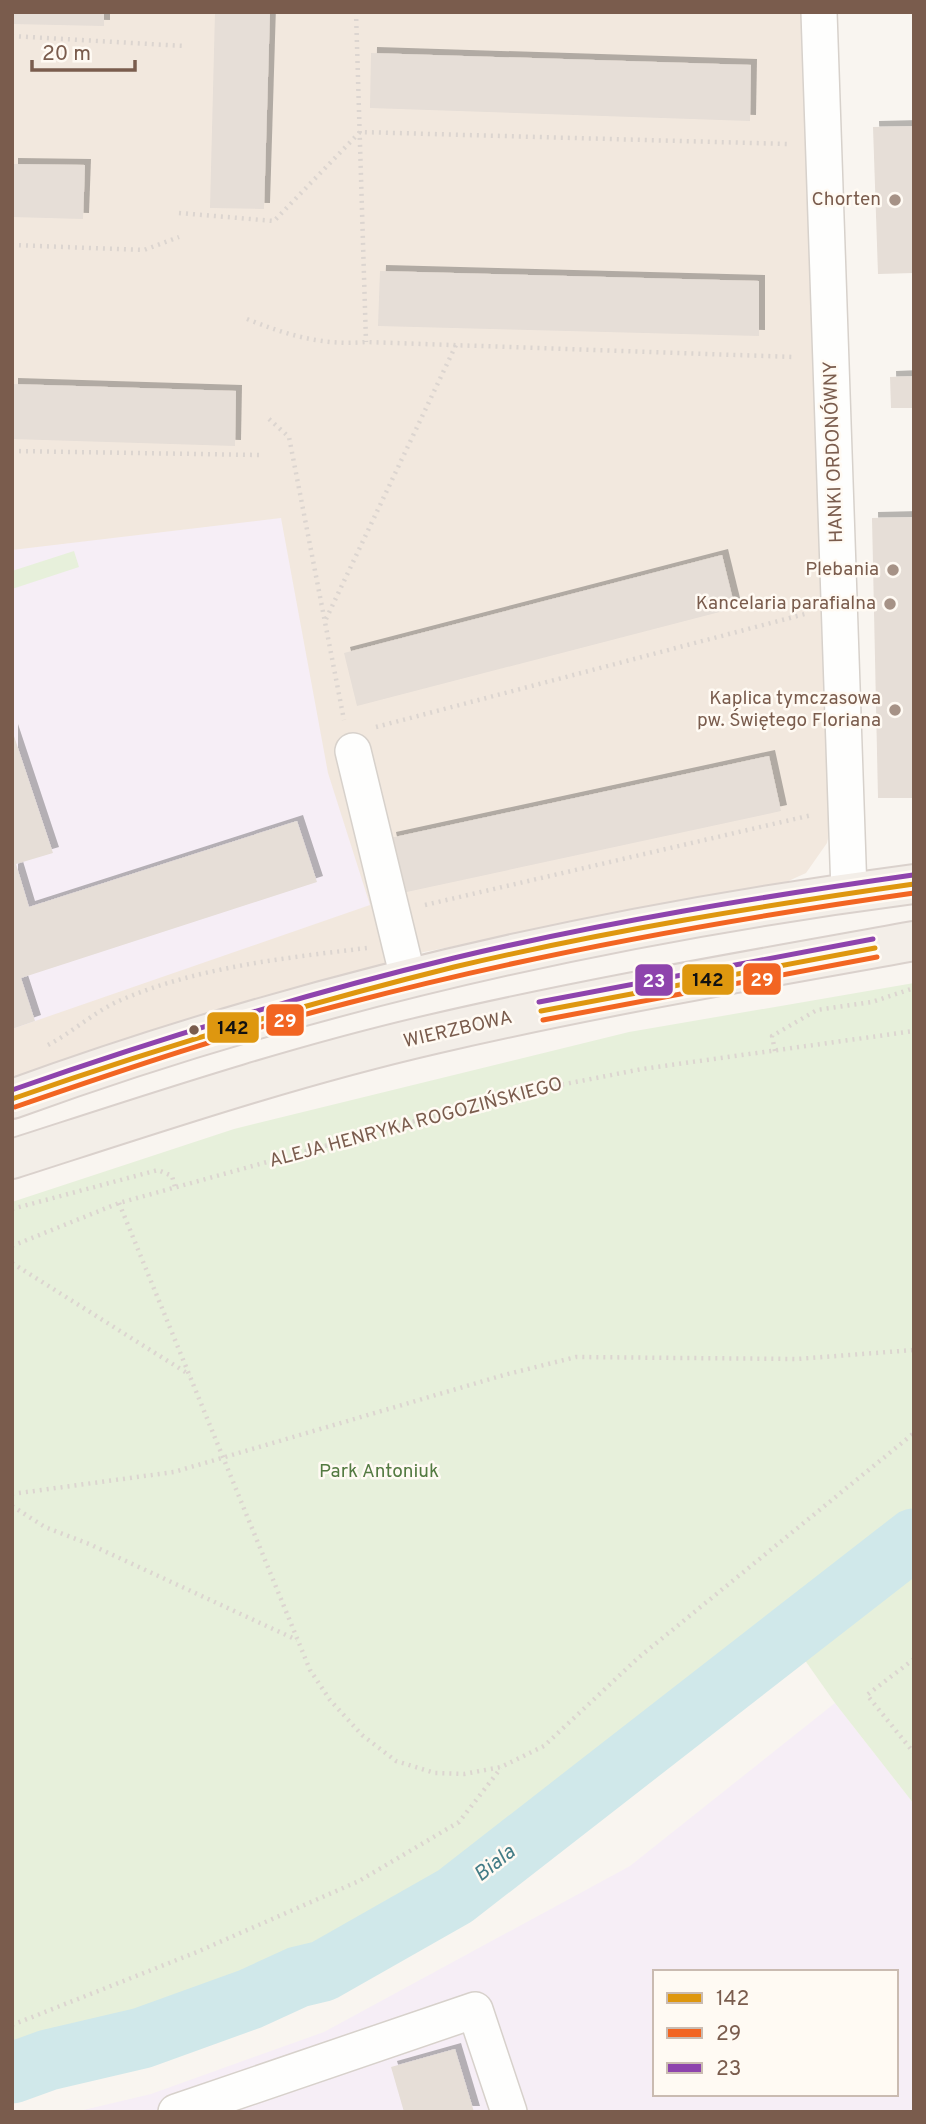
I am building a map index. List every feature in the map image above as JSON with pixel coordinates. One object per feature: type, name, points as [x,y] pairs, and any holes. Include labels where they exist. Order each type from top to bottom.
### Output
[{"type":"main road","points":[[12,1099],[126,1058],[397,981],[691,917],[914,884]]},
{"type":"main road","name":"WIERZBOWA","points":[[12,1158],[280,1074],[396,1044],[599,999],[914,941]]},
{"type":"main road","points":[[396,1044],[377,1034],[370,1023],[369,1008],[397,981]]},
{"type":"street","name":"HANKI ORDONÓWNY","points":[[819,12],[849,892]]},
{"type":"street","points":[[350,743],[393,912],[397,981]]},
{"type":"street","points":[[176,2112],[475,2010],[509,2112]]},
{"type":"path","points":[[356,12],[366,342]]},
{"type":"path","points":[[12,36],[184,46]]},
{"type":"path","points":[[179,213],[274,221],[360,132],[789,144]]},
{"type":"path","points":[[12,246],[144,250],[179,237]]},
{"type":"path","points":[[247,319],[310,341],[341,344],[366,342],[794,357]]},
{"type":"path","points":[[325,621],[456,345]]},
{"type":"path","points":[[269,419],[289,437],[350,743],[805,614]]},
{"type":"path","points":[[12,451],[259,455]]},
{"type":"path","points":[[393,912],[813,815]]},
{"type":"path","points":[[775,1051],[772,1036],[817,1010],[872,1002],[914,988]]},
{"type":"path","name":"ALEJA HENRYKA ROGOZIŃSKIEGO","points":[[12,1246],[119,1203],[509,1095],[642,1069],[914,1031]]},
{"type":"path","points":[[12,1209],[158,1170],[172,1176],[175,1187]]},
{"type":"path","points":[[119,1203],[310,1670],[330,1700],[362,1735],[396,1761],[435,1773],[464,1774],[501,1767],[544,1746],[638,1658],[914,1433]]},
{"type":"path","points":[[12,1263],[190,1375]]},
{"type":"path","points":[[12,1494],[174,1472],[504,1375],[576,1357],[797,1359],[914,1350]]},
{"type":"path","points":[[12,1506],[45,1527],[89,1544],[298,1640]]},
{"type":"path","points":[[914,1659],[867,1695],[914,1754]]},
{"type":"path","points":[[12,2025],[198,1952],[359,1881],[459,1822],[501,1767]]},
{"type":"shaded area","points":[[12,12],[808,12],[832,821],[827,843],[806,873],[784,883],[424,952],[61,1060],[12,1079]]},
{"type":"shaded area","points":[[281,518],[328,773],[370,905],[12,1029],[12,550]]},
{"type":"shaded area","points":[[835,1703],[914,1804],[914,2112],[75,2112],[151,2094],[324,2032],[630,1866]]},
{"type":"green space","points":[[74,551],[79,567],[12,589],[12,571]]},
{"type":"green space","name":"Park Antoniuk","points":[[914,983],[914,1534],[705,1684],[625,1746],[494,1864],[453,1894],[322,1970],[298,1974],[251,1996],[142,2034],[41,2059],[12,2070],[12,1202],[234,1129],[629,1032]]},
{"type":"green space","points":[[914,1558],[914,1804],[835,1703],[790,1639]]},
{"type":"building","points":[[12,12],[104,12],[104,26],[12,24]]},
{"type":"building","points":[[215,12],[270,12],[264,209],[210,208]]},
{"type":"building","points":[[371,53],[751,65],[750,121],[370,108]]},
{"type":"building","name":"Chorten","points":[[914,126],[914,273],[878,274],[873,127]]},
{"type":"building","points":[[12,164],[85,165],[83,219],[12,217]]},
{"type":"building","points":[[380,271],[759,281],[759,336],[378,326]]},
{"type":"building","points":[[914,376],[914,408],[891,408],[890,377]]},
{"type":"building","points":[[12,384],[236,391],[235,446],[12,439]]},
{"type":"building","name":"Kaplica tymczasowa pw. Świętego Floriana","points":[[914,517],[914,798],[878,798],[872,518]]},
{"type":"building","points":[[722,555],[735,608],[357,706],[344,653]]},
{"type":"building","points":[[12,730],[53,853],[16,864],[29,907],[297,821],[317,882],[21,978],[35,1021],[12,1029]]},
{"type":"building","points":[[769,756],[781,811],[402,893],[390,838]]},
{"type":"building","points":[[455,2049],[474,2112],[404,2112],[391,2067]]},
{"type":"waterway","name":"Biala","points":[[12,2073],[48,2060],[142,2038],[250,1999],[298,1977],[323,1971],[455,1896],[914,1539]]},
{"type":"transit line","name":"23","points":[[12,1090],[232,1018],[454,958],[682,911],[913,875]]},
{"type":"transit line","name":"142","points":[[12,1099],[232,1028],[454,967],[683,920],[914,884]]},
{"type":"transit line","name":"29","points":[[15,1107],[222,1039],[418,985],[629,940],[914,893]]},
{"type":"transit line","name":"23","points":[[539,1002],[873,939]]},
{"type":"transit line","name":"142","points":[[541,1011],[875,948]]},
{"type":"transit line","name":"29","points":[[543,1020],[877,957]]},
{"type":"place","name":"Chorten","points":[[895,200]]},
{"type":"place","name":"Plebania","points":[[893,570]]},
{"type":"place","name":"Kancelaria parafialna","points":[[890,604]]},
{"type":"place","name":"Kaplica tymczasowa pw. Świętego Floriana","points":[[895,710]]}]
